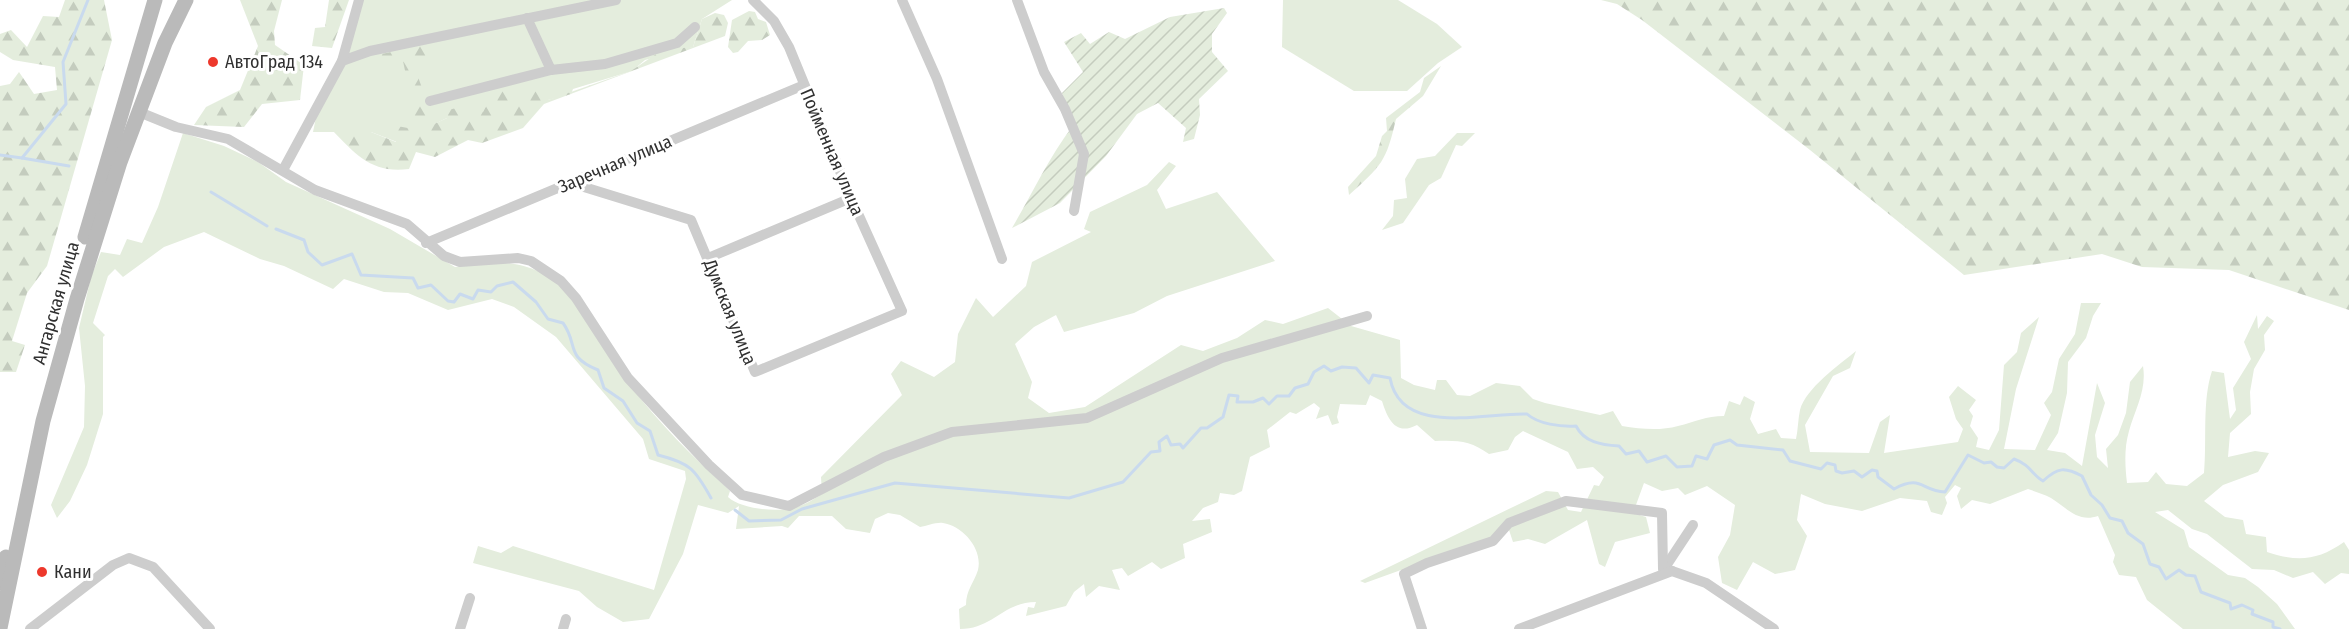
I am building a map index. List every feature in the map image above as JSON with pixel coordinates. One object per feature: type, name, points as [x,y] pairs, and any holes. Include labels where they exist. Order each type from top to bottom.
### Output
[{"type":"main road","name":"Ангарская улица","points":[[0,583],[39,400],[155,0]]},
{"type":"main road","name":"Ангарская улица","points":[[0,628],[43,421],[61,353],[103,213],[165,43],[186,0]]},
{"type":"main road","points":[[5,610],[6,622],[15,629]]},
{"type":"street","points":[[283,170],[342,61],[359,0]]},
{"type":"street","points":[[342,61],[370,51],[616,0]]},
{"type":"street","name":"Пойменная улица","points":[[753,0],[774,21],[789,47],[851,198],[902,311]]},
{"type":"street","points":[[902,0],[937,79],[1002,259]]},
{"type":"street","points":[[1017,0],[1044,72],[1065,109],[1084,154],[1074,211]]},
{"type":"street","points":[[527,18],[551,70]]},
{"type":"street","points":[[430,101],[551,70],[605,64],[677,43],[695,27]]},
{"type":"street","name":"Заречная улица","points":[[426,243],[804,85]]},
{"type":"street","points":[[139,112],[176,127],[228,139],[315,190],[407,224],[426,243],[444,256],[460,262],[518,258],[542,267],[568,290],[628,378],[709,465],[742,495],[789,506],[884,457],[952,432],[1087,418],[1222,358],[1367,316]]},
{"type":"street","name":"Думская улица","points":[[571,183],[691,220],[755,372],[902,311]]},
{"type":"street","points":[[708,258],[851,198]]},
{"type":"street","points":[[1422,629],[1404,574],[1426,563],[1493,541],[1509,523],[1566,501],[1662,513],[1668,570]]},
{"type":"street","points":[[1519,629],[1668,570],[1693,525]]},
{"type":"street","points":[[36,627],[113,565],[129,558],[153,567],[210,629]]},
{"type":"street","points":[[1668,570],[1706,583],[1774,629]]},
{"type":"street","points":[[460,629],[470,598]]},
{"type":"green space","points":[[65,0],[104,0],[112,40],[47,266],[27,293],[12,341],[25,345],[16,372],[0,372],[0,86],[10,84],[19,72],[34,94],[57,90],[55,67],[13,60],[0,52],[0,34],[11,30],[27,47],[43,16],[59,17]]},
{"type":"green space","points":[[240,0],[282,0],[274,31],[275,45],[304,65],[300,100],[262,104],[244,127],[194,125],[206,107],[240,90],[258,46]]},
{"type":"green space","points":[[329,0],[349,0],[332,48],[312,46],[315,28],[325,27]]},
{"type":"green space","points":[[363,0],[732,0],[702,19],[693,47],[645,60],[632,71],[573,89],[571,94],[548,100],[532,95],[483,112],[447,118],[397,142],[371,132],[313,132],[322,88],[337,62]]},
{"type":"green space","points":[[1283,0],[1398,0],[1437,24],[1462,47],[1438,63],[1407,91],[1354,91],[1282,47]]},
{"type":"green space","points":[[1601,0],[2349,0],[2349,310],[2229,270],[2142,267],[2102,254],[1964,275],[1810,150],[1642,20],[1617,4]]},
{"type":"green space","points":[[1224,8],[1227,13],[1212,34],[1212,52],[1228,71],[1199,99],[1200,115],[1194,139],[1183,142],[1186,128],[1158,103],[1137,114],[1106,156],[1060,203],[1012,228],[1072,127],[1062,93],[1083,72],[1064,42],[1081,33],[1090,44],[1109,32],[1125,39],[1170,17]]},
{"type":"green space","points":[[749,11],[755,12],[758,19],[766,22],[770,35],[762,40],[748,41],[738,52],[733,53],[728,47],[732,20]]},
{"type":"green space","points":[[715,13],[724,15],[728,23],[725,36],[544,104],[523,128],[482,143],[468,140],[435,157],[416,152],[409,169],[396,170],[375,166],[358,155],[333,131],[371,132],[396,142],[397,126],[413,129],[416,123],[403,61],[393,61],[389,72],[383,73],[377,55],[433,43],[437,59],[422,65],[417,74],[422,88],[421,100],[429,106],[434,124],[447,118],[448,110],[473,104],[483,112],[493,93],[519,86],[532,94],[533,79],[545,76],[548,100],[631,71],[662,50],[693,47],[702,19]]},
{"type":"green space","points":[[1441,66],[1423,96],[1396,119],[1389,145],[1381,162],[1369,177],[1349,195],[1348,187],[1376,156],[1382,136],[1387,131],[1386,118],[1420,92],[1424,78]]},
{"type":"green space","points":[[183,133],[224,146],[258,162],[286,182],[390,229],[455,267],[509,263],[540,272],[553,280],[591,324],[623,375],[654,415],[730,491],[728,497],[750,507],[770,510],[788,509],[803,505],[822,494],[821,477],[902,395],[891,374],[901,361],[934,377],[955,362],[958,334],[976,298],[993,317],[1026,286],[1032,262],[1091,232],[1084,229],[1090,212],[1147,185],[1169,162],[1176,166],[1157,190],[1166,209],[1217,192],[1275,261],[1167,296],[1134,313],[1064,332],[1056,315],[1034,327],[1015,344],[1032,382],[1028,398],[1049,413],[1085,407],[1181,345],[1203,351],[1237,338],[1265,320],[1283,324],[1328,308],[1351,326],[1400,340],[1401,378],[1414,385],[1435,390],[1437,380],[1446,380],[1457,395],[1470,396],[1496,383],[1520,386],[1533,399],[1600,415],[1613,411],[1622,426],[1643,429],[1671,428],[1706,418],[1724,416],[1729,401],[1740,405],[1744,396],[1755,402],[1750,419],[1758,434],[1776,429],[1781,438],[1796,439],[1800,410],[1809,393],[1856,351],[1850,368],[1833,376],[1805,425],[1810,452],[1869,453],[1880,422],[1890,415],[1884,453],[1958,442],[1963,429],[1956,419],[1949,397],[1958,386],[1976,400],[1969,410],[1973,416],[1970,426],[1978,438],[1976,447],[1989,450],[1999,430],[2004,365],[2017,352],[2021,333],[2039,317],[2016,389],[2004,449],[2035,450],[2051,415],[2044,403],[2052,392],[2059,359],[2075,334],[2081,303],[2101,303],[2093,316],[2086,338],[2068,362],[2067,393],[2058,433],[2047,450],[2065,453],[2082,466],[2097,383],[2105,403],[2095,435],[2097,457],[2108,468],[2106,449],[2118,435],[2126,413],[2130,382],[2143,366],[2142,391],[2126,444],[2127,483],[2148,482],[2156,472],[2166,484],[2187,486],[2204,473],[2206,407],[2212,371],[2224,373],[2230,419],[2236,410],[2233,388],[2251,359],[2244,342],[2257,315],[2258,329],[2267,316],[2274,321],[2264,335],[2265,350],[2254,369],[2250,392],[2251,414],[2230,433],[2228,457],[2255,451],[2269,453],[2258,472],[2223,485],[2204,501],[2225,517],[2243,520],[2246,534],[2266,537],[2267,552],[2288,557],[2307,558],[2325,553],[2344,542],[2349,550],[2349,574],[2341,573],[2325,584],[2313,572],[2293,578],[2274,570],[2252,569],[2207,534],[2192,529],[2168,510],[2155,512],[2184,530],[2189,547],[2228,575],[2245,578],[2258,587],[2277,604],[2295,629],[2183,629],[2147,600],[2136,577],[2119,575],[2113,562],[2115,555],[2098,516],[2084,518],[2051,498],[2028,489],[1990,504],[1972,500],[1961,509],[1957,496],[1961,488],[1955,485],[1945,497],[1947,503],[1942,515],[1931,512],[1927,501],[1900,498],[1862,511],[1825,504],[1801,494],[1797,520],[1807,536],[1795,570],[1775,574],[1753,562],[1737,590],[1722,583],[1718,557],[1730,535],[1735,505],[1707,486],[1685,495],[1678,488],[1662,491],[1644,483],[1633,513],[1646,517],[1650,533],[1615,542],[1605,567],[1599,564],[1587,520],[1545,544],[1528,539],[1513,542],[1508,527],[1493,541],[1413,570],[1401,570],[1365,583],[1360,581],[1546,491],[1558,492],[1568,510],[1581,512],[1594,485],[1599,486],[1604,477],[1593,467],[1577,469],[1568,452],[1523,431],[1515,437],[1508,450],[1489,454],[1464,442],[1435,441],[1417,425],[1404,429],[1398,427],[1390,420],[1382,401],[1370,395],[1366,405],[1340,404],[1337,417],[1339,423],[1332,425],[1328,415],[1316,419],[1320,408],[1314,403],[1296,414],[1290,412],[1267,430],[1270,447],[1250,457],[1242,491],[1234,495],[1220,493],[1218,502],[1203,508],[1192,521],[1210,519],[1212,532],[1183,544],[1185,558],[1161,569],[1152,562],[1128,576],[1122,568],[1112,570],[1120,590],[1099,586],[1086,597],[1084,584],[1074,592],[1066,606],[1026,616],[1028,607],[1034,608],[1036,602],[1025,603],[981,625],[960,629],[959,609],[966,605],[967,595],[979,562],[970,540],[950,525],[940,523],[920,527],[900,515],[888,513],[875,519],[870,533],[846,529],[832,516],[799,516],[788,528],[782,526],[736,529],[739,506],[728,513],[698,505],[683,554],[649,619],[623,622],[597,607],[579,591],[473,563],[478,546],[501,553],[513,546],[654,590],[686,479],[685,471],[649,459],[643,439],[556,337],[514,307],[492,299],[448,310],[408,293],[384,292],[344,279],[333,289],[284,266],[260,259],[204,232],[164,247],[123,277],[115,269],[108,276],[93,323],[105,335],[103,337],[103,414],[87,465],[70,501],[57,518],[51,505],[84,427],[85,386],[79,328],[91,277],[101,252],[120,255],[127,239],[142,243],[158,207]]},
{"type":"green space","points":[[1457,133],[1475,133],[1462,146],[1456,145],[1441,178],[1429,185],[1403,223],[1382,230],[1393,216],[1394,200],[1407,198],[1405,179],[1417,159],[1435,156]]},
{"type":"waterway","points":[[0,155],[22,158],[66,104],[63,62],[88,0]]},
{"type":"waterway","points":[[22,158],[69,166]]},
{"type":"waterway","points":[[211,192],[267,226]]},
{"type":"waterway","points":[[276,229],[304,240],[308,252],[322,265],[352,254],[361,275],[413,278],[418,288],[431,285],[448,301],[454,302],[460,294],[473,299],[478,290],[491,292],[497,286],[513,282],[536,302],[548,319],[563,323],[576,355],[587,365],[598,370],[604,388],[623,401],[637,423],[650,431],[658,455],[685,464],[696,474],[711,498]]},
{"type":"waterway","points":[[735,510],[749,521],[781,520],[802,509],[895,483],[1069,498],[1123,482],[1151,452],[1160,451],[1159,442],[1167,436],[1171,445],[1180,444],[1183,448],[1201,428],[1207,428],[1223,417],[1229,395],[1238,396],[1237,402],[1253,402],[1263,398],[1269,404],[1277,396],[1289,396],[1295,388],[1308,384],[1314,372],[1324,366],[1331,371],[1342,367],[1356,368],[1369,383],[1373,375],[1390,378],[1397,397],[1410,409],[1427,415],[1469,418],[1527,414],[1550,424],[1576,426],[1588,439],[1619,446],[1626,454],[1639,451],[1647,462],[1666,456],[1677,467],[1692,466],[1696,456],[1707,459],[1714,445],[1730,440],[1737,445],[1783,450],[1790,461],[1821,469],[1827,463],[1835,465],[1836,471],[1842,473],[1854,471],[1862,477],[1872,470],[1877,471],[1878,477],[1894,489],[1916,483],[1945,492],[1968,455],[1984,463],[1991,462],[1997,467],[2004,468],[2014,459],[2024,464],[2043,481],[2057,471],[2071,471],[2082,476],[2091,495],[2102,505],[2110,518],[2122,521],[2128,533],[2143,544],[2150,564],[2159,567],[2166,579],[2179,570],[2186,575],[2195,576],[2201,592],[2230,603],[2231,609],[2242,605],[2253,610],[2252,614],[2273,622],[2273,627],[2280,629]]},
{"type":"place","name":"АвтоГрад 134","points":[[213,62]]},
{"type":"place","name":"Кани","points":[[42,572]]}]
